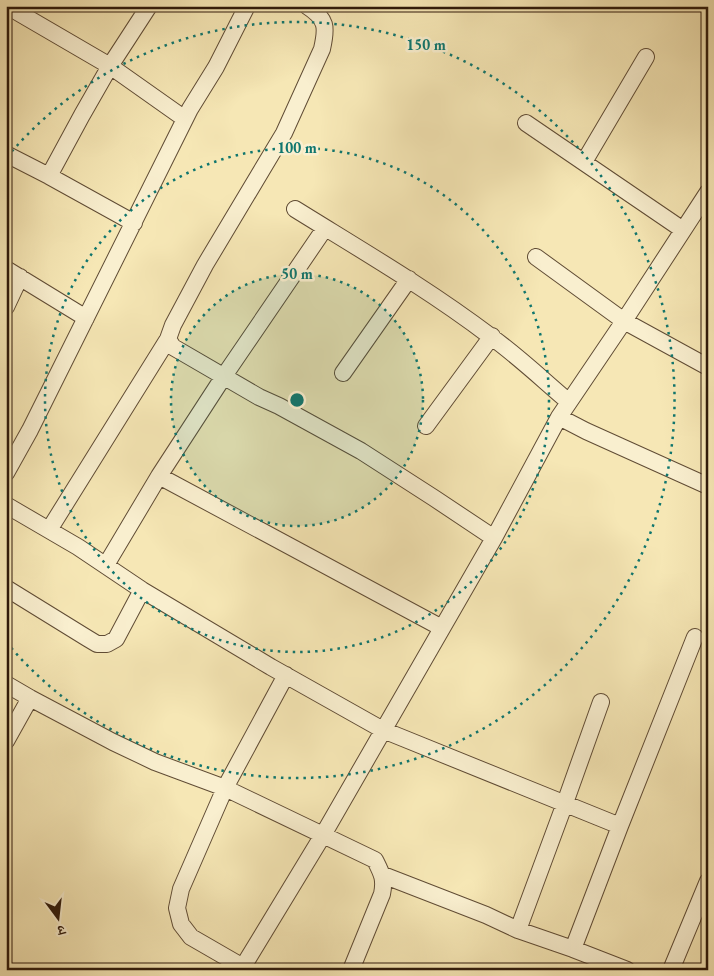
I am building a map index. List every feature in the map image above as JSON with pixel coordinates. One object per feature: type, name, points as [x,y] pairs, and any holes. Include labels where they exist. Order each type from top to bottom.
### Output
[{"type":"street","points":[[6,6],[110,66],[185,119]]},
{"type":"street","points":[[49,176],[110,66],[149,6]]},
{"type":"street","points":[[6,473],[30,430],[185,119],[216,67],[247,6]]},
{"type":"street","points":[[48,530],[168,339],[173,325],[205,265],[284,134],[322,49],[325,37],[322,19],[317,12],[307,6]]},
{"type":"street","points":[[584,162],[646,57]]},
{"type":"street","points":[[526,123],[683,230]]},
{"type":"street","points":[[6,154],[134,223]]},
{"type":"street","points":[[286,675],[224,788],[181,889],[177,908],[180,924],[191,937],[242,968],[323,835],[494,538],[559,417],[708,192]]},
{"type":"street","points":[[295,210],[409,279],[492,336],[569,402]]},
{"type":"street","points":[[106,565],[159,476],[224,376],[325,228]]},
{"type":"street","points":[[536,257],[624,321],[708,367]]},
{"type":"street","points":[[6,307],[13,273],[86,318]]},
{"type":"street","points":[[343,373],[409,279]]},
{"type":"street","points":[[426,426],[492,336]]},
{"type":"street","points":[[168,339],[174,347],[369,456],[494,538]]},
{"type":"street","points":[[559,417],[708,486]]},
{"type":"street","points":[[159,476],[442,628]]},
{"type":"street","points":[[6,505],[78,547],[142,590],[383,730],[620,826]]},
{"type":"street","points":[[6,588],[97,644],[107,644],[116,639],[142,590]]},
{"type":"street","points":[[573,949],[694,637]]},
{"type":"street","points":[[6,684],[113,742],[155,762],[224,788],[375,860],[383,875],[382,894],[351,970]]},
{"type":"street","points":[[6,741],[30,698]]},
{"type":"street","points":[[518,930],[566,803],[601,702]]},
{"type":"street","points":[[383,875],[486,915],[518,930],[627,970]]},
{"type":"street","points":[[671,970],[708,881]]}]
